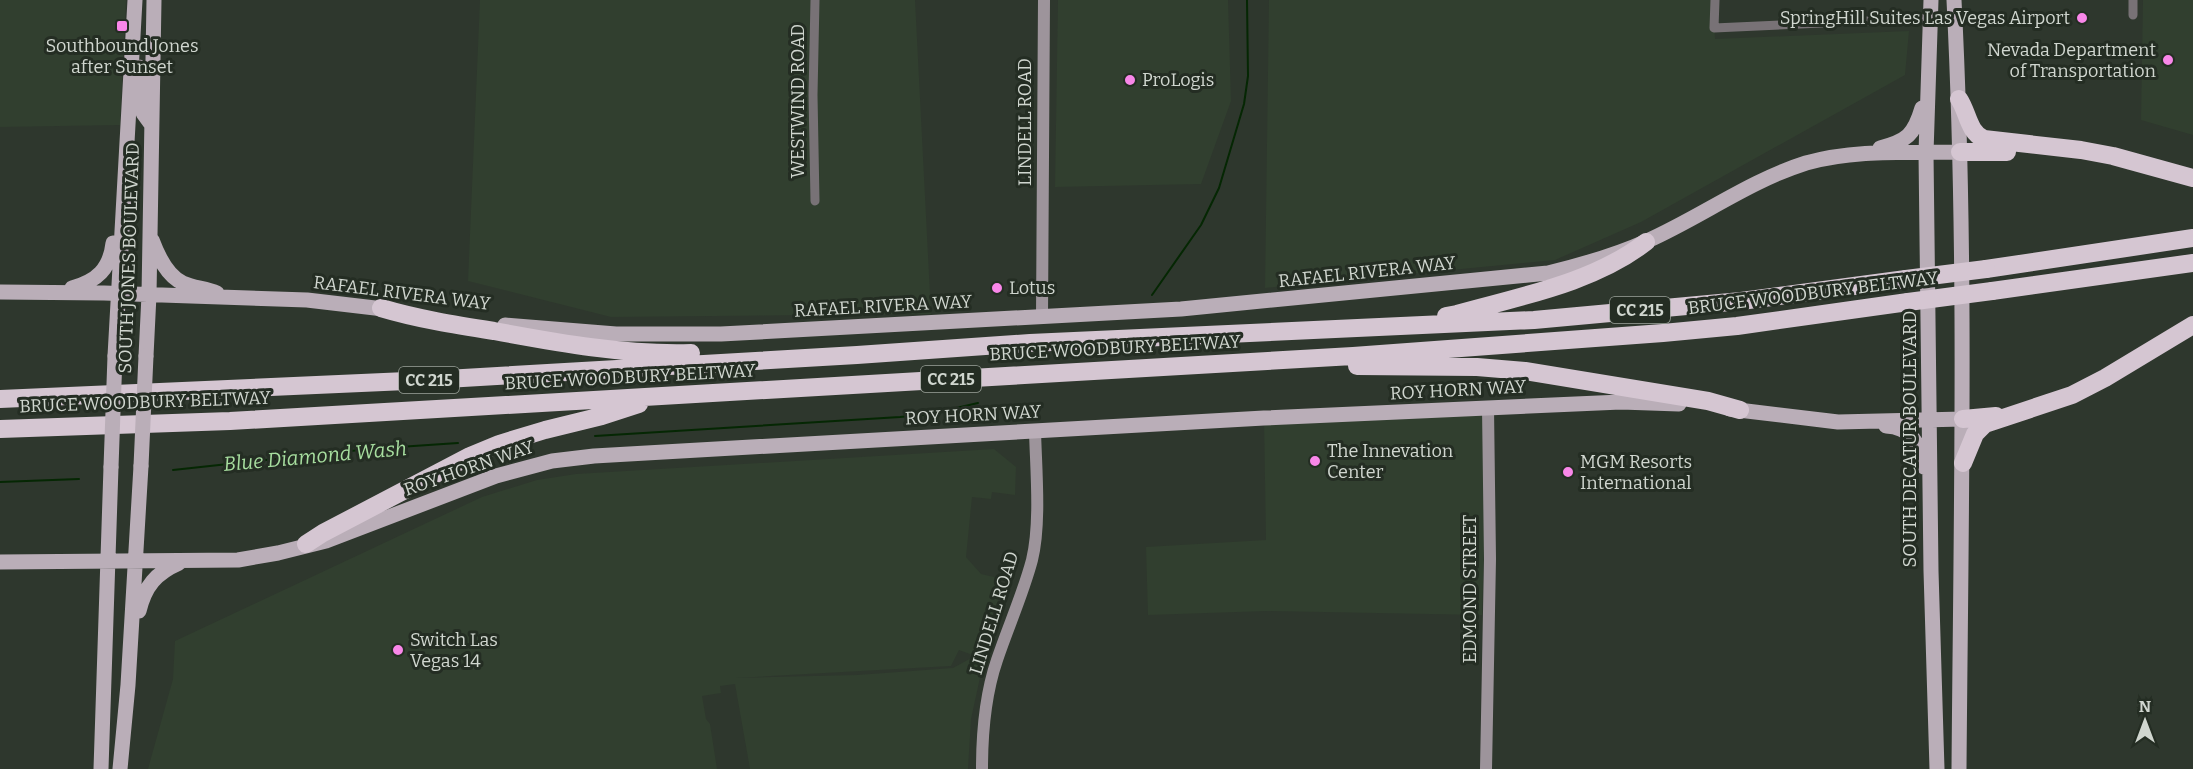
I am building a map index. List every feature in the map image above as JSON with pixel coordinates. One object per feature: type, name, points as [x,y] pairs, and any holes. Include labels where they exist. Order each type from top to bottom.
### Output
[{"type":"highway","points":[[1959,99],[1965,108],[1972,129],[1979,137],[1993,141],[2104,154],[2193,178]]},
{"type":"highway","points":[[1960,152],[2021,152],[2054,148]]},
{"type":"highway","name":"BRUCE WOODBURY BELTWAY","points":[[0,399],[429,380],[1030,343],[1534,320],[1717,303],[1986,269],[2193,238]]},
{"type":"highway","points":[[1374,328],[1410,320],[1457,314],[1574,280],[1628,256],[1646,242]]},
{"type":"highway","name":"BRUCE WOODBURY BELTWAY","points":[[0,429],[230,421],[664,397],[1353,356],[1663,333],[1737,326],[2193,263]]},
{"type":"highway","points":[[381,308],[412,318],[619,351],[677,354],[822,351],[857,355]]},
{"type":"highway","points":[[1963,463],[1972,440],[1980,428],[2016,413],[2045,405],[2097,382],[2193,325]]},
{"type":"highway","points":[[1238,362],[1477,367],[1525,371],[1708,401],[1740,410]]},
{"type":"highway","points":[[306,544],[410,487],[489,448],[545,429],[602,416],[664,397]]},
{"type":"highway","points":[[1963,419],[2016,413]]},
{"type":"main road","name":"SOUTH JONES BOULEVARD","points":[[101,769],[115,356],[135,0]]},
{"type":"main road","name":"SOUTH JONES BOULEVARD","points":[[120,769],[136,561],[149,295],[154,0]]},
{"type":"main road","name":"SOUTH DECATUR BOULEVARD","points":[[1931,0],[1926,153],[1930,497],[1937,769]]},
{"type":"main road","points":[[1954,0],[1959,99],[1963,419],[1959,769]]},
{"type":"main road","points":[[133,60],[141,72],[143,113],[153,127]]},
{"type":"main road","points":[[1853,154],[1897,143],[1908,136],[1918,123],[1929,85]]},
{"type":"main road","name":"RAFAEL RIVERA WAY","points":[[0,292],[308,300],[522,327],[616,334],[721,334],[1237,305],[1548,273],[1586,263],[1646,242],[1770,176],[1807,163],[1853,154],[1960,152]]},
{"type":"main road","points":[[52,292],[85,284],[101,274],[110,260],[113,243],[121,230]]},
{"type":"main road","points":[[150,232],[156,249],[172,275],[183,283],[206,288],[228,298]]},
{"type":"main road","name":"ROY HORN WAY","points":[[0,562],[238,560],[278,553],[306,544],[326,541],[496,476],[552,461],[594,456],[1035,431],[1652,402],[1838,422],[1963,419]]},
{"type":"main road","points":[[1838,422],[1850,425],[1899,428],[1910,434],[1918,443],[1930,497]]},
{"type":"main road","points":[[132,620],[139,611],[145,589],[152,580],[168,568],[185,561]]},
{"type":"street","name":"WESTWIND ROAD","points":[[814,201],[815,0]]},
{"type":"street","name":"LINDELL ROAD","points":[[1042,317],[1044,0]]},
{"type":"street","points":[[1714,0],[1714,28],[1932,18]]},
{"type":"street","points":[[2133,0],[2133,15]]},
{"type":"street","name":"EDMOND STREET","points":[[1486,769],[1490,559],[1488,408]]},
{"type":"street","name":"LINDELL ROAD","points":[[982,769],[982,723],[996,662],[1032,558],[1036,527],[1035,431]]},
{"type":"shaded area","points":[[0,0],[126,0],[120,125],[0,127]]},
{"type":"shaded area","points":[[480,0],[915,0],[931,314],[611,317],[468,281]]},
{"type":"shaded area","points":[[1058,0],[1228,0],[1231,101],[1201,184],[1055,187]]},
{"type":"shaded area","points":[[1269,0],[1713,0],[1715,39],[1909,31],[1905,75],[1641,222],[1555,260],[1265,288]]},
{"type":"shaded area","name":"Nevada Department of Transportation","points":[[2143,0],[2193,0],[2193,135],[2141,120]]},
{"type":"shaded area","points":[[1488,408],[1482,615],[1267,611],[1148,615],[1146,547],[1266,540],[1264,418]]},
{"type":"shaded area","points":[[994,449],[1016,467],[1015,495],[992,492],[991,499],[972,497],[966,557],[981,574],[994,577],[1002,589],[981,649],[970,654],[959,650],[951,666],[735,678],[857,675],[953,668],[986,650],[971,719],[968,769],[750,769],[735,684],[720,686],[721,693],[702,696],[706,719],[710,724],[717,769],[148,769],[173,679],[175,641],[482,497],[537,480],[576,474]]},
{"type":"waterway","points":[[1152,295],[1201,225],[1219,188],[1244,104],[1248,76],[1247,0]]},
{"type":"waterway","points":[[595,436],[900,417],[930,414],[978,403]]},
{"type":"waterway","name":"Blue Diamond Wash","points":[[173,470],[369,449],[458,443]]},
{"type":"waterway","name":"Blue Diamond Wash","points":[[0,482],[79,479]]},
{"type":"place","name":"SpringHill Suites Las Vegas Airport","points":[[2082,18]]},
{"type":"place","name":"Southbound Jones after Sunset","points":[[122,26]]},
{"type":"place","name":"Nevada Department of Transportation","points":[[2168,60]]},
{"type":"place","name":"ProLogis","points":[[1130,80]]},
{"type":"place","name":"Lotus","points":[[997,288]]},
{"type":"place","name":"The Innevation Center","points":[[1315,461]]},
{"type":"place","name":"MGM Resorts International","points":[[1568,472]]},
{"type":"place","name":"Switch Las Vegas 14","points":[[398,650]]}]
